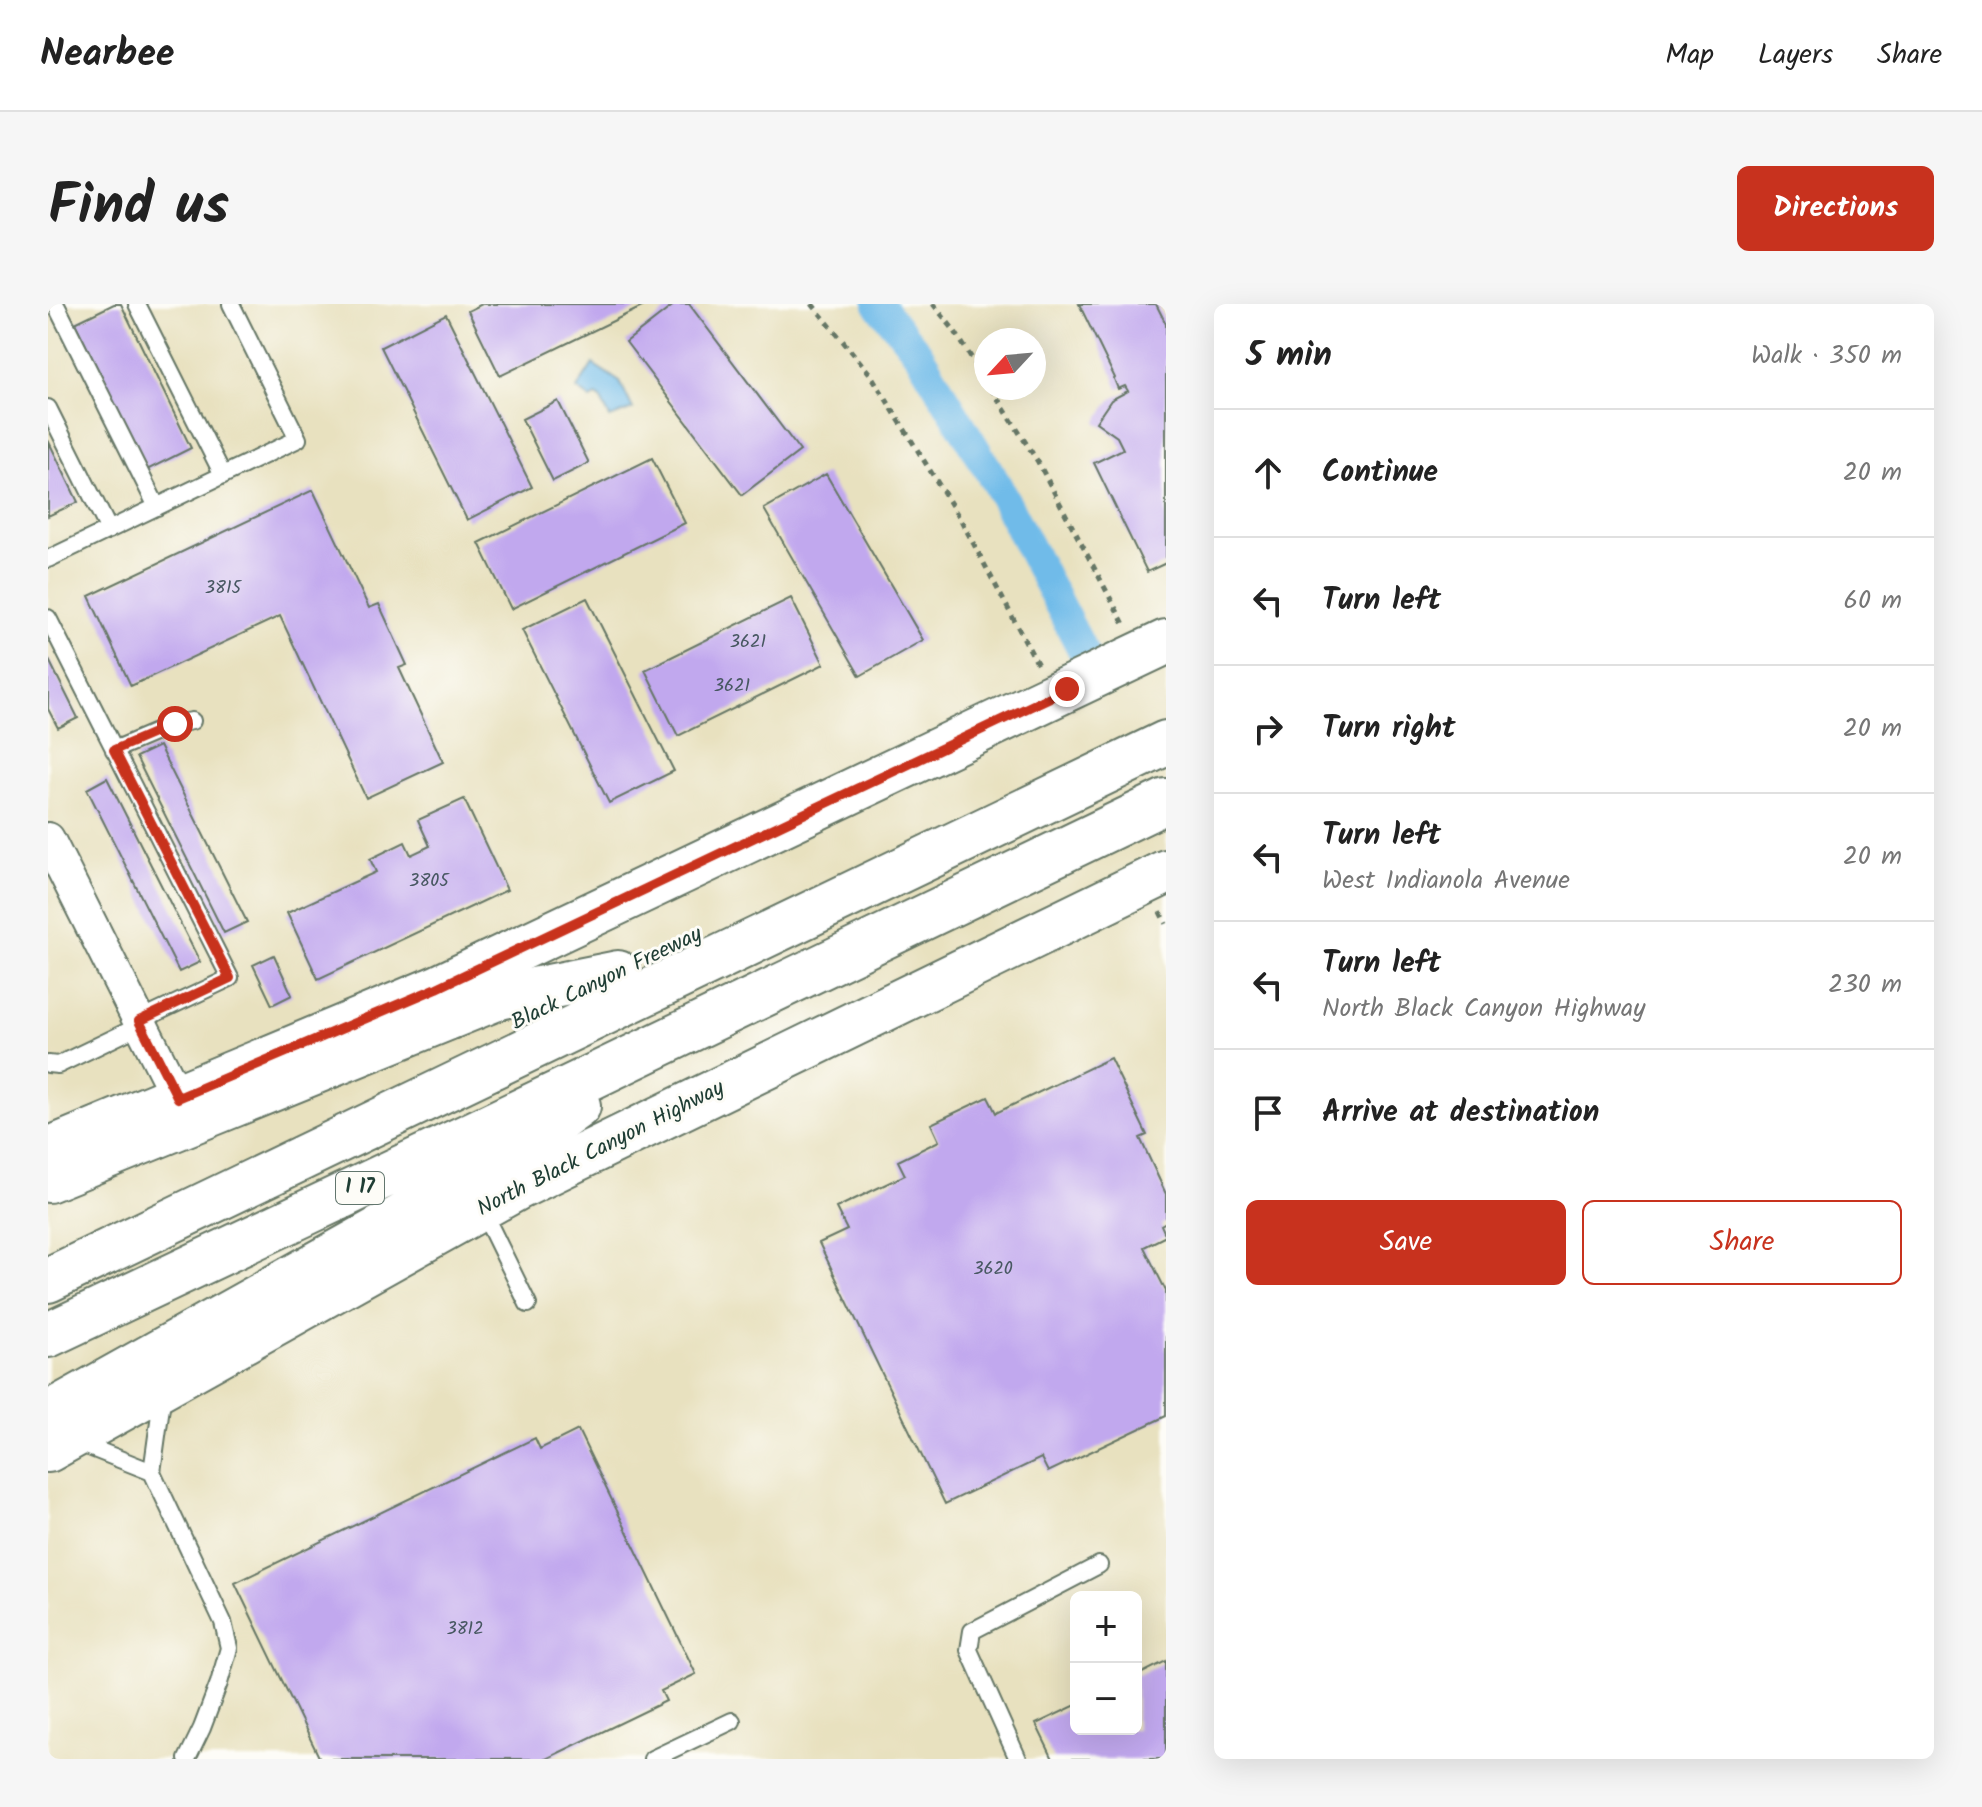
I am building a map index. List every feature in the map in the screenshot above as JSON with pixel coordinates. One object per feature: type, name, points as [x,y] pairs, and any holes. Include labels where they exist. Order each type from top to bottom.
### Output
[{"type":"main road","points":[[48,1150],[437,988],[1122,644],[1166,642]]},
{"type":"main road","name":"Black Canyon Freeway","points":[[48,1247],[618,973],[1160,730]]},
{"type":"main road","points":[[48,1280],[1099,759]]},
{"type":"main road","name":"I 17","points":[[48,1335],[1148,810]]},
{"type":"main road","name":"North Black Canyon Highway","points":[[55,1434],[163,1387],[531,1181],[1162,874]]},
{"type":"main road","points":[[48,1180],[499,997],[618,973]]},
{"type":"main road","points":[[55,1434],[505,1159],[671,1039]]},
{"type":"street","points":[[48,839],[178,1098]]},
{"type":"lane","points":[[137,304],[223,475]]},
{"type":"lane","points":[[48,559],[298,439],[231,304]]},
{"type":"lane","points":[[56,308],[157,507]]},
{"type":"lane","points":[[48,408],[109,530]]},
{"type":"lane","points":[[48,618],[230,978],[58,1065],[48,1064]]},
{"type":"lane","points":[[114,750],[175,724],[192,721]]},
{"type":"lane","points":[[481,1208],[528,1304]]},
{"type":"lane","points":[[163,1387],[152,1472],[223,1622],[229,1648],[206,1717],[187,1759]]},
{"type":"lane","points":[[55,1434],[152,1472]]},
{"type":"lane","points":[[1018,1759],[969,1650],[972,1631],[1099,1565]]},
{"type":"lane","points":[[652,1759],[732,1721]]},
{"type":"path","points":[[812,304],[871,375],[1054,678]]},
{"type":"path","points":[[933,304],[974,362]]},
{"type":"path","points":[[999,400],[1038,462],[1122,644]]},
{"type":"water","points":[[593,364],[620,382],[633,409],[610,418],[600,398],[596,396],[591,399],[577,389]]},
{"type":"building","points":[[114,304],[121,304],[191,448],[147,470],[75,323]]},
{"type":"building","points":[[482,304],[648,304],[500,376],[468,311]]},
{"type":"building","points":[[675,304],[689,304],[800,451],[742,495],[626,342]]},
{"type":"building","points":[[1079,304],[1156,304],[1166,324],[1166,563],[1147,572],[1094,463],[1123,449],[1117,437],[1096,422],[1111,400],[1128,391],[1125,386],[1118,389]]},
{"type":"building","points":[[446,314],[532,487],[467,520],[381,347]]},
{"type":"building","points":[[558,401],[589,463],[553,481],[522,419]]},
{"type":"building","points":[[48,440],[78,502],[48,516]]},
{"type":"building","points":[[652,458],[685,523],[511,609],[479,543]]},
{"type":"building","points":[[826,474],[923,640],[860,676],[764,509]]},
{"type":"building","points":[[313,490],[369,608],[379,604],[407,665],[399,668],[443,762],[366,798],[280,616],[131,686],[89,596]]},
{"type":"building","points":[[587,598],[674,771],[609,803],[522,630]]},
{"type":"building","points":[[791,598],[824,664],[678,736],[645,670]]},
{"type":"building","points":[[48,658],[78,718],[58,728],[48,709]]},
{"type":"building","points":[[159,746],[247,922],[224,933],[136,757]]},
{"type":"building","points":[[107,778],[200,962],[179,972],[87,789]]},
{"type":"building","points":[[464,799],[507,890],[318,979],[287,913],[376,872],[370,859],[405,842],[411,855],[430,846],[418,820]]},
{"type":"building","points":[[274,955],[292,995],[272,1005],[253,965]]},
{"type":"building","points":[[1110,1058],[1147,1135],[1140,1138],[1166,1194],[1166,1222],[1161,1225],[1166,1236],[1144,1247],[1166,1291],[1166,1416],[1048,1472],[1041,1458],[945,1504],[819,1243],[847,1230],[836,1208],[905,1175],[898,1161],[939,1141],[931,1124],[988,1097],[996,1113]]},
{"type":"building","points":[[578,1430],[696,1674],[661,1691],[666,1701],[546,1759],[320,1759],[235,1583],[535,1438],[540,1449]]},
{"type":"building","points":[[1166,1661],[1166,1759],[1053,1759],[1036,1724],[1070,1708],[1070,1735],[1142,1735],[1142,1673]]},
{"type":"waterway","points":[[878,304],[918,353],[996,483],[1086,657]]},
{"type":"route","points":[[175,724],[114,750],[230,978],[139,1021],[178,1098],[437,988],[1067,689]]}]
